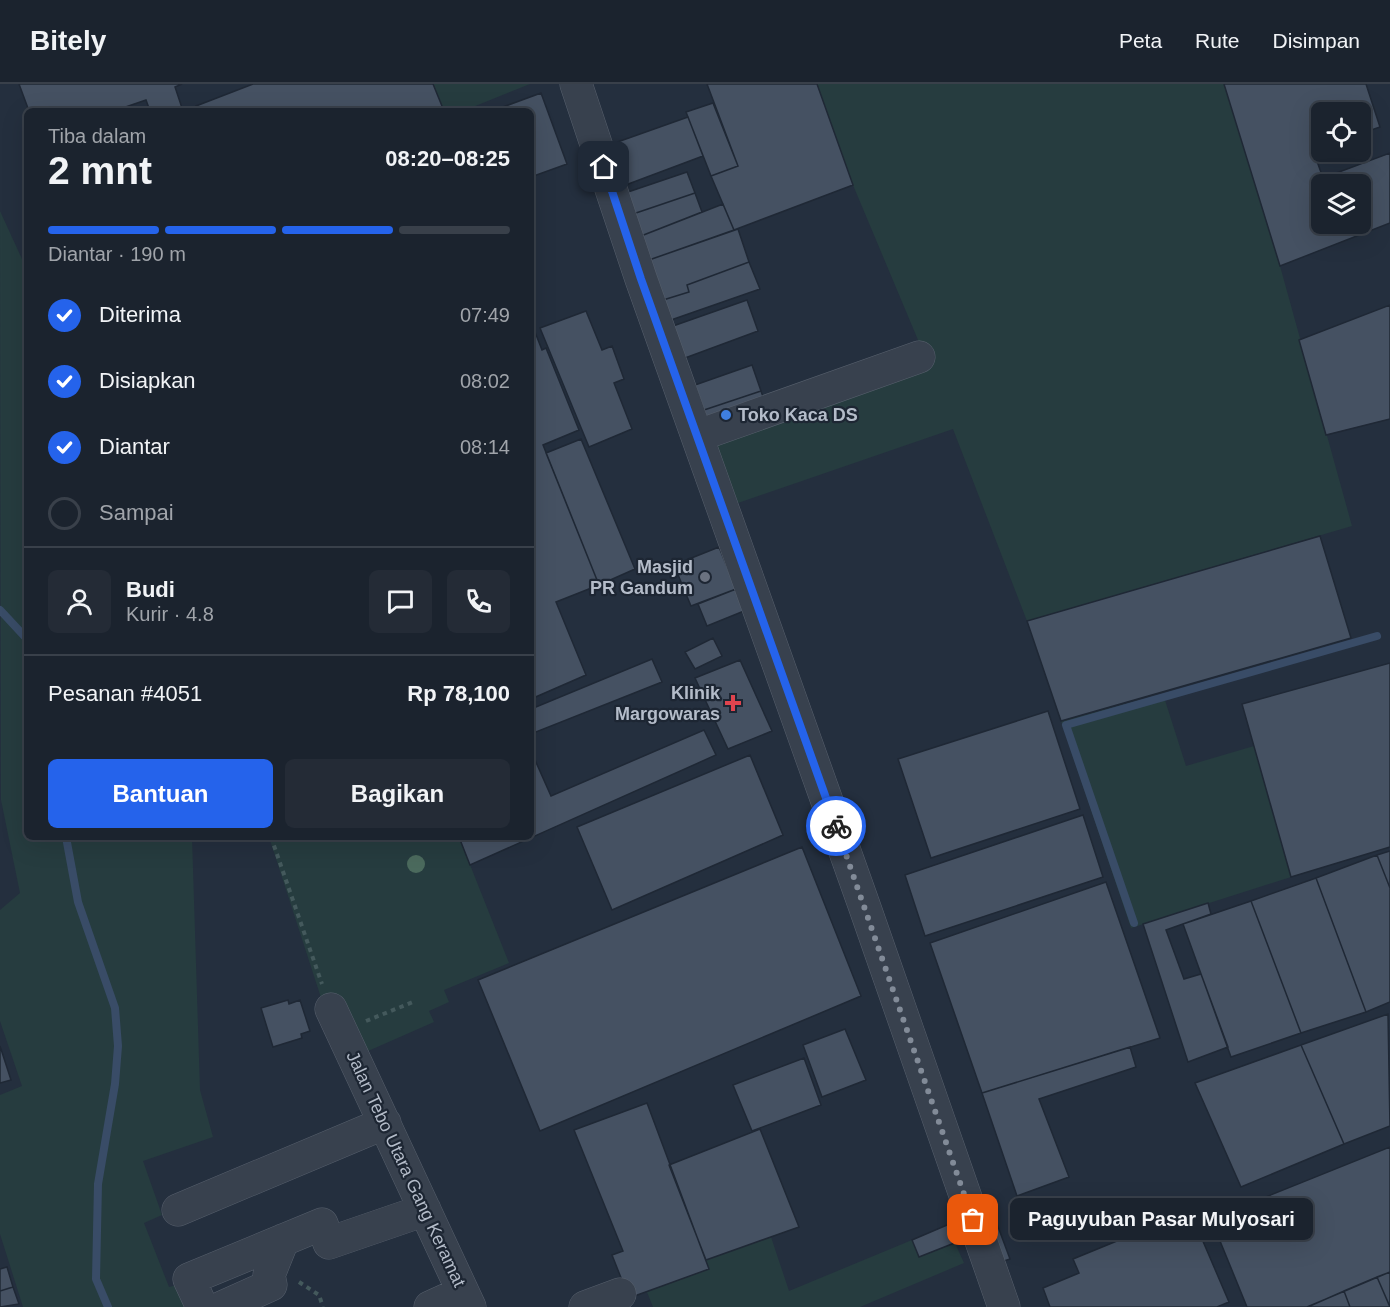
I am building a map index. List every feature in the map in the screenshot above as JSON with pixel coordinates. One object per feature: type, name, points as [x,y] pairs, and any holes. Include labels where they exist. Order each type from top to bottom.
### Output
[{"type":"street","points":[[576,84],[697,436],[1004,1307]]},
{"type":"street","points":[[697,436],[920,357]]},
{"type":"street","name":"Jalan Tebo Utara Gang Keramat","points":[[336,1020],[466,1300]]},
{"type":"street","points":[[178,1210],[385,1123]]},
{"type":"street","points":[[202,1307],[189,1279],[322,1224],[330,1243],[425,1210]]},
{"type":"street","points":[[222,1307],[271,1285],[269,1275],[283,1240]]},
{"type":"street","points":[[585,1307],[620,1294]]},
{"type":"street","points":[[430,1307],[466,1300]]},
{"type":"path","points":[[272,840],[336,1020]]},
{"type":"path","name":"Jalan Tebo Utara Gang Keramat","points":[[336,1020],[413,1002]]},
{"type":"green space","points":[[433,84],[530,84],[470,108],[443,108]]},
{"type":"green space","points":[[817,84],[1224,84],[1280,266],[1352,526],[1027,621],[953,429],[738,503],[711,435],[926,359],[853,185]]},
{"type":"green space","points":[[0,211],[24,263],[24,840],[192,840],[200,1090],[213,1137],[143,1161],[162,1215],[144,1223],[169,1287],[185,1283],[195,1307],[23,1307],[0,1234],[0,1095],[22,1086],[0,1021],[0,910],[20,893],[1,800]]},
{"type":"green space","points":[[1163,694],[1186,766],[1254,746],[1291,877],[1131,928],[1061,721]]},
{"type":"green space","points":[[270,840],[460,840],[509,963],[444,990],[449,1002],[429,1011],[434,1022],[359,1055],[324,1007]]},
{"type":"green space","points":[[771,1237],[789,1291],[912,1240],[920,1257],[955,1243],[964,1263],[860,1307],[653,1307],[647,1292],[709,1269],[706,1260]]},
{"type":"building","points":[[19,84],[182,84],[175,87],[182,108],[149,108],[146,100],[123,108],[28,108]]},
{"type":"building","points":[[253,84],[433,84],[443,108],[197,108],[196,106]]},
{"type":"building","points":[[707,84],[817,84],[853,185],[734,230],[711,176],[738,166]]},
{"type":"building","points":[[1224,84],[1366,84],[1380,127],[1371,130],[1371,102],[1311,102],[1311,162],[1317,162],[1322,174],[1311,174],[1311,234],[1362,234],[1280,266]]},
{"type":"building","points":[[541,93],[567,164],[534,176],[534,108],[500,108]]},
{"type":"building","points":[[713,103],[738,166],[711,176],[686,112]]},
{"type":"building","points":[[688,117],[703,156],[623,186],[609,145]]},
{"type":"building","points":[[1390,153],[1390,223],[1371,230],[1371,174],[1334,174]]},
{"type":"building","points":[[687,172],[695,193],[633,214],[625,193]]},
{"type":"building","points":[[695,193],[702,212],[641,236],[633,214]]},
{"type":"building","points":[[723,204],[734,230],[649,260],[641,236]]},
{"type":"building","points":[[738,229],[749,262],[687,285],[689,292],[663,300],[649,260]]},
{"type":"building","points":[[749,262],[760,289],[671,320],[663,300],[689,292],[687,285]]},
{"type":"building","points":[[747,300],[758,331],[685,358],[673,326]]},
{"type":"building","points":[[1390,305],[1390,419],[1326,435],[1299,340]]},
{"type":"building","points":[[586,311],[602,350],[612,346],[624,379],[614,383],[632,429],[589,447],[540,328]]},
{"type":"building","points":[[534,330],[542,350],[546,348],[579,430],[543,445],[599,585],[556,602],[586,675],[534,698]]},
{"type":"building","points":[[752,365],[761,391],[704,410],[695,385]]},
{"type":"building","points":[[761,391],[767,409],[710,428],[704,410]]},
{"type":"building","points":[[581,439],[635,569],[599,585],[546,453]]},
{"type":"building","points":[[1320,536],[1351,638],[1061,721],[1027,621]]},
{"type":"building","name":"Masjid PR Gandum","points":[[719,547],[736,589],[691,606],[674,565]]},
{"type":"building","points":[[736,589],[744,611],[707,626],[698,604]]},
{"type":"building","points":[[713,638],[722,656],[695,669],[685,652]]},
{"type":"building","points":[[652,659],[662,682],[534,733],[534,708]]},
{"type":"building","name":"Klinik Margowaras","points":[[740,660],[772,731],[728,749],[695,678]]},
{"type":"building","points":[[1390,663],[1390,847],[1291,877],[1242,704]]},
{"type":"building","points":[[1048,711],[1080,809],[931,858],[898,759]]},
{"type":"building","points":[[704,730],[716,755],[534,836],[534,758],[551,796]]},
{"type":"building","points":[[750,755],[783,835],[612,910],[577,827]]},
{"type":"building","points":[[1083,815],[1103,877],[925,936],[905,875]]},
{"type":"building","points":[[460,840],[526,840],[470,865]]},
{"type":"building","points":[[802,847],[861,996],[540,1131],[478,980]]},
{"type":"building","points":[[1390,851],[1390,888],[1377,855]]},
{"type":"building","points":[[1377,855],[1390,888],[1390,1002],[1366,1012],[1316,878]]},
{"type":"building","points":[[1316,878],[1366,1012],[1301,1033],[1251,901]]},
{"type":"building","points":[[1106,882],[1160,1038],[982,1093],[930,943]]},
{"type":"building","points":[[1251,901],[1301,1033],[1231,1057],[1183,924]]},
{"type":"building","points":[[1208,903],[1211,914],[1166,930],[1184,979],[1201,974],[1228,1047],[1188,1062],[1143,924]]},
{"type":"building","points":[[288,1000],[289,1004],[300,1000],[310,1031],[301,1034],[302,1038],[273,1047],[261,1008]]},
{"type":"building","points":[[1388,1014],[1390,1126],[1344,1144],[1301,1045]]},
{"type":"building","points":[[845,1029],[866,1080],[822,1097],[803,1045]]},
{"type":"building","points":[[1301,1045],[1344,1144],[1241,1187],[1195,1083]]},
{"type":"building","points":[[0,1046],[11,1080],[0,1083]]},
{"type":"building","points":[[1130,1047],[1136,1067],[1039,1099],[1069,1177],[1017,1196],[982,1093]]},
{"type":"building","points":[[804,1058],[821,1105],[752,1131],[733,1085]]},
{"type":"building","points":[[647,1103],[709,1269],[629,1298],[612,1255],[623,1251],[574,1130]]},
{"type":"building","points":[[760,1129],[799,1227],[706,1260],[669,1165]]},
{"type":"building","points":[[1390,1147],[1390,1272],[1307,1307],[1247,1307],[1211,1219]]},
{"type":"building","points":[[1190,1211],[1229,1302],[1217,1307],[1050,1307],[1043,1288],[1079,1273],[1073,1259]]},
{"type":"building","points":[[954,1222],[962,1240],[919,1257],[912,1240]]},
{"type":"building","points":[[997,1224],[1010,1259],[1001,1262],[989,1227]]},
{"type":"building","points":[[7,1267],[13,1287],[0,1291],[0,1269]]},
{"type":"building","points":[[1390,1272],[1390,1307],[1377,1277]]},
{"type":"building","points":[[1377,1277],[1390,1307],[1350,1307],[1344,1291]]},
{"type":"building","points":[[13,1287],[19,1304],[0,1307],[0,1291]]},
{"type":"building","points":[[1344,1291],[1350,1307],[1310,1307],[1310,1306]]},
{"type":"waterway","points":[[0,610],[24,636]]},
{"type":"waterway","points":[[1134,923],[1066,725],[1377,636]]},
{"type":"waterway","points":[[67,840],[78,902],[115,1008],[118,1046],[115,1084],[98,1184],[96,1279],[108,1307]]},
{"type":"way so far","points":[[836,826],[973,1220]]},
{"type":"place","name":"Toko Kaca DS","points":[[726,415]]},
{"type":"place","name":"Masjid PR Gandum","points":[[705,577]]},
{"type":"place","name":"Klinik Margowaras","points":[[733,703]]},
{"type":"place","name":"Paguyuban Pasar Mulyosari","points":[[973,1220]]},
{"type":"route","points":[[604,167],[641,279],[836,826]]}]
